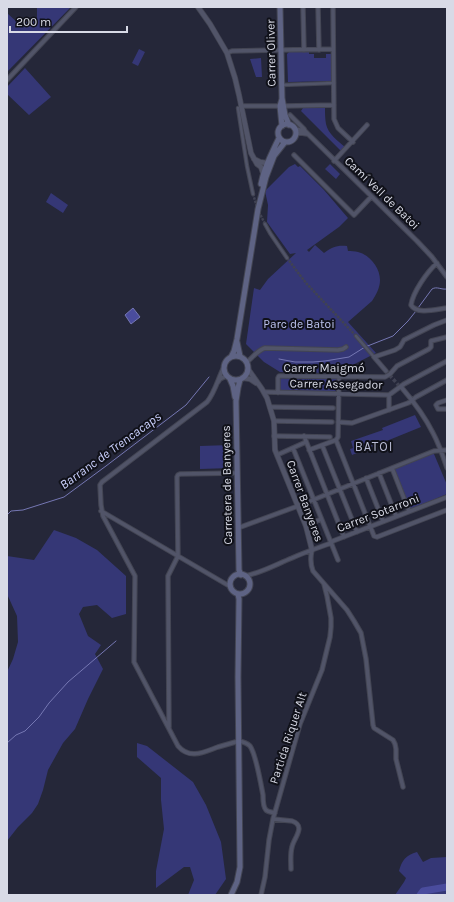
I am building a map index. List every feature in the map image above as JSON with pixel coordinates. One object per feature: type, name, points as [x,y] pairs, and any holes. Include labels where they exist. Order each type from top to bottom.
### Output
[{"type":"main road","name":"Carrer Oliver","points":[[280,7],[282,126]]},
{"type":"main road","name":"Carrer Oliver","points":[[282,106],[289,125]]},
{"type":"main road","points":[[231,357],[237,339],[258,209],[266,177],[274,156],[285,142],[289,142],[295,138],[295,131],[289,125],[286,124],[282,126],[278,132],[279,138],[263,173],[258,199],[258,209]]},
{"type":"main road","points":[[279,138],[285,142]]},
{"type":"main road","points":[[237,339],[240,356]]},
{"type":"main road","points":[[240,356],[247,362],[247,373],[242,379],[237,380],[228,378],[224,369],[225,362],[231,357],[240,356]]},
{"type":"main road","name":"Carretera de Banyeres","points":[[228,378],[233,386],[236,400],[238,528],[243,575]]},
{"type":"main road","name":"Carretera de Banyeres","points":[[236,400],[238,388],[242,379]]},
{"type":"main road","points":[[243,575],[250,584],[250,588],[240,596],[233,592],[229,585],[234,577],[243,575]]},
{"type":"main road","points":[[231,895],[237,882],[240,867],[238,676],[240,596]]},
{"type":"street","points":[[7,80],[76,7]]},
{"type":"street","points":[[198,7],[227,53],[235,78],[247,166],[253,194]]},
{"type":"street","points":[[303,7],[304,50]]},
{"type":"street","points":[[318,7],[319,50]]},
{"type":"street","points":[[333,7],[334,118],[338,128],[353,142]]},
{"type":"street","points":[[227,53],[232,51],[333,49]]},
{"type":"street","points":[[282,85],[334,83]]},
{"type":"street","points":[[240,107],[334,105]]},
{"type":"street","points":[[240,107],[250,151],[254,159],[261,167],[263,173]]},
{"type":"street","name":"Camí Vell de Batoi","points":[[290,115],[417,241],[432,257],[447,277]]},
{"type":"street","points":[[334,160],[368,125]]},
{"type":"street","points":[[295,131],[305,131]]},
{"type":"street","points":[[295,131],[309,135]]},
{"type":"street","points":[[294,155],[354,215],[371,197]]},
{"type":"street","points":[[254,159],[267,163]]},
{"type":"street","points":[[264,224],[287,258]]},
{"type":"street","points":[[438,265],[421,283],[415,293],[411,307],[421,311],[447,308]]},
{"type":"street","points":[[374,357],[396,350],[404,340],[447,320]]},
{"type":"street","points":[[356,336],[386,371]]},
{"type":"street","name":"Carrer Maigmó","points":[[278,393],[278,378],[281,376],[385,377],[397,366],[429,349],[431,341],[447,337]]},
{"type":"street","points":[[247,362],[258,351],[265,348],[338,350],[346,347]]},
{"type":"street","name":"Carrer Assegador","points":[[266,392],[389,394],[404,384],[447,361]]},
{"type":"street","points":[[224,369],[212,395],[207,402],[102,482],[100,485],[101,511],[135,576],[134,662],[178,746],[184,752],[191,754],[201,753],[239,741]]},
{"type":"street","name":"Carrer Banyeres","points":[[248,369],[258,385]]},
{"type":"street","points":[[338,377],[338,438],[336,440],[373,536],[377,537],[447,510]]},
{"type":"street","points":[[217,382],[220,379],[228,378]]},
{"type":"street","name":"Carrer Banyeres","points":[[242,379],[250,380],[266,392],[274,421],[274,449],[306,526],[312,550],[310,560],[314,573],[324,584],[329,606],[331,627],[322,670]]},
{"type":"street","points":[[338,422],[352,423],[408,403],[447,380]]},
{"type":"street","points":[[402,388],[425,418],[447,468]]},
{"type":"street","points":[[389,394],[389,410]]},
{"type":"street","points":[[447,400],[436,404],[438,409],[447,409]]},
{"type":"street","points":[[270,407],[333,408]]},
{"type":"street","points":[[274,421],[332,422]]},
{"type":"street","points":[[274,436],[330,437]]},
{"type":"street","points":[[304,436],[344,537]]},
{"type":"street","points":[[309,450],[336,440]]},
{"type":"street","points":[[277,455],[306,442]]},
{"type":"street","points":[[322,445],[357,532]]},
{"type":"street","points":[[293,448],[338,560]]},
{"type":"street","points":[[238,528],[298,506],[326,493],[434,451],[447,450]]},
{"type":"street","points":[[392,468],[409,511]]},
{"type":"street","points":[[169,730],[168,576],[178,556],[177,477],[180,474],[237,473]]},
{"type":"street","points":[[379,473],[396,516]]},
{"type":"street","points":[[366,478],[383,521]]},
{"type":"street","name":"Carrer Sotarroni","points":[[243,575],[269,568],[307,551],[447,497]]},
{"type":"street","points":[[101,511],[229,585]]},
{"type":"street","points":[[306,526],[321,519]]},
{"type":"street","points":[[324,584],[347,610],[361,633],[366,659],[373,725],[374,728],[393,740],[395,744],[396,759],[404,787]]},
{"type":"street","name":"Partida Riquer Alt","points":[[261,895],[273,819],[300,724],[322,670]]},
{"type":"street","name":"Partida Riquer Alt","points":[[239,741],[245,742],[251,748],[261,782],[265,808],[268,811],[275,813]]},
{"type":"street","points":[[273,819],[292,820],[298,824],[299,830],[297,838],[294,840],[292,847],[291,870]]},
{"type":"green space","points":[[37,7],[71,7],[7,72],[7,13],[18,23],[37,21]]},
{"type":"green space","points":[[139,49],[145,52],[138,66],[132,63]]},
{"type":"green space","points":[[289,52],[309,52],[309,54],[314,54],[314,58],[326,58],[326,54],[331,54],[332,81],[288,82],[287,54]]},
{"type":"green space","points":[[261,58],[262,77],[256,77],[250,59]]},
{"type":"green space","points":[[25,68],[51,97],[29,115],[7,94],[7,87]]},
{"type":"green space","points":[[303,108],[325,108],[327,128],[345,147],[341,151],[301,111]]},
{"type":"green space","name":"Parc de Batoi","points":[[295,164],[298,167],[300,166],[324,190],[348,218],[339,227],[307,250],[309,252],[315,245],[324,253],[335,247],[347,246],[348,251],[356,251],[370,259],[374,263],[380,275],[379,289],[372,301],[348,322],[376,353],[337,373],[280,372],[264,362],[246,344],[254,288],[260,290],[268,279],[296,253],[290,254],[267,222],[268,205],[265,191],[289,167]]},
{"type":"green space","points":[[330,164],[340,174],[336,179],[325,169]]},
{"type":"green space","points":[[51,193],[68,205],[63,213],[46,202]]},
{"type":"green space","points":[[281,377],[337,378],[336,390],[335,392],[280,391]]},
{"type":"green space","points":[[415,415],[421,427],[352,455],[350,449],[353,448],[351,441],[383,430],[382,428]]},
{"type":"green space","points":[[230,445],[231,468],[200,469],[200,446]]},
{"type":"green space","points":[[433,453],[447,485],[447,494],[411,509],[394,470]]},
{"type":"green space","points":[[54,530],[76,538],[97,550],[126,576],[126,614],[112,618],[97,605],[83,607],[79,614],[88,636],[101,645],[95,654],[103,669],[75,729],[63,743],[48,770],[38,804],[7,841],[7,672],[18,642],[17,616],[7,594],[7,556],[34,560]]},
{"type":"green space","points":[[137,743],[147,746],[193,782],[206,805],[221,842],[226,879],[215,895],[188,895],[194,880],[190,867],[184,867],[156,888],[156,871],[164,829],[161,800],[161,778],[137,757]]},
{"type":"green space","points":[[417,852],[423,862],[431,858],[447,857],[447,895],[395,895],[406,878],[399,871],[405,858]]},
{"type":"shaded area","points":[[133,308],[140,317],[131,324],[125,315]]},
{"type":"waterway","name":"Barranc de Trencacaps","points":[[418,308],[432,289],[447,289]]},
{"type":"waterway","name":"Barranc de Trencacaps","points":[[279,359],[295,362],[313,362],[349,357],[365,347],[393,336],[416,311]]},
{"type":"waterway","name":"Barranc de Trencacaps","points":[[7,515],[11,511],[23,510],[64,497],[186,405],[209,377]]},
{"type":"waterway","points":[[7,743],[16,735],[25,731],[39,717],[49,703],[68,682],[116,641]]},
{"type":"waterway","points":[[420,895],[423,891],[447,887]]},
{"type":"tunnel","points":[[253,194],[257,207]]},
{"type":"tunnel","points":[[259,212],[265,224]]},
{"type":"tunnel","points":[[287,258],[306,283],[356,336]]},
{"type":"tunnel","points":[[386,371],[401,388]]},
{"type":"district","name":"BATOI","points":[[374,446]]}]
